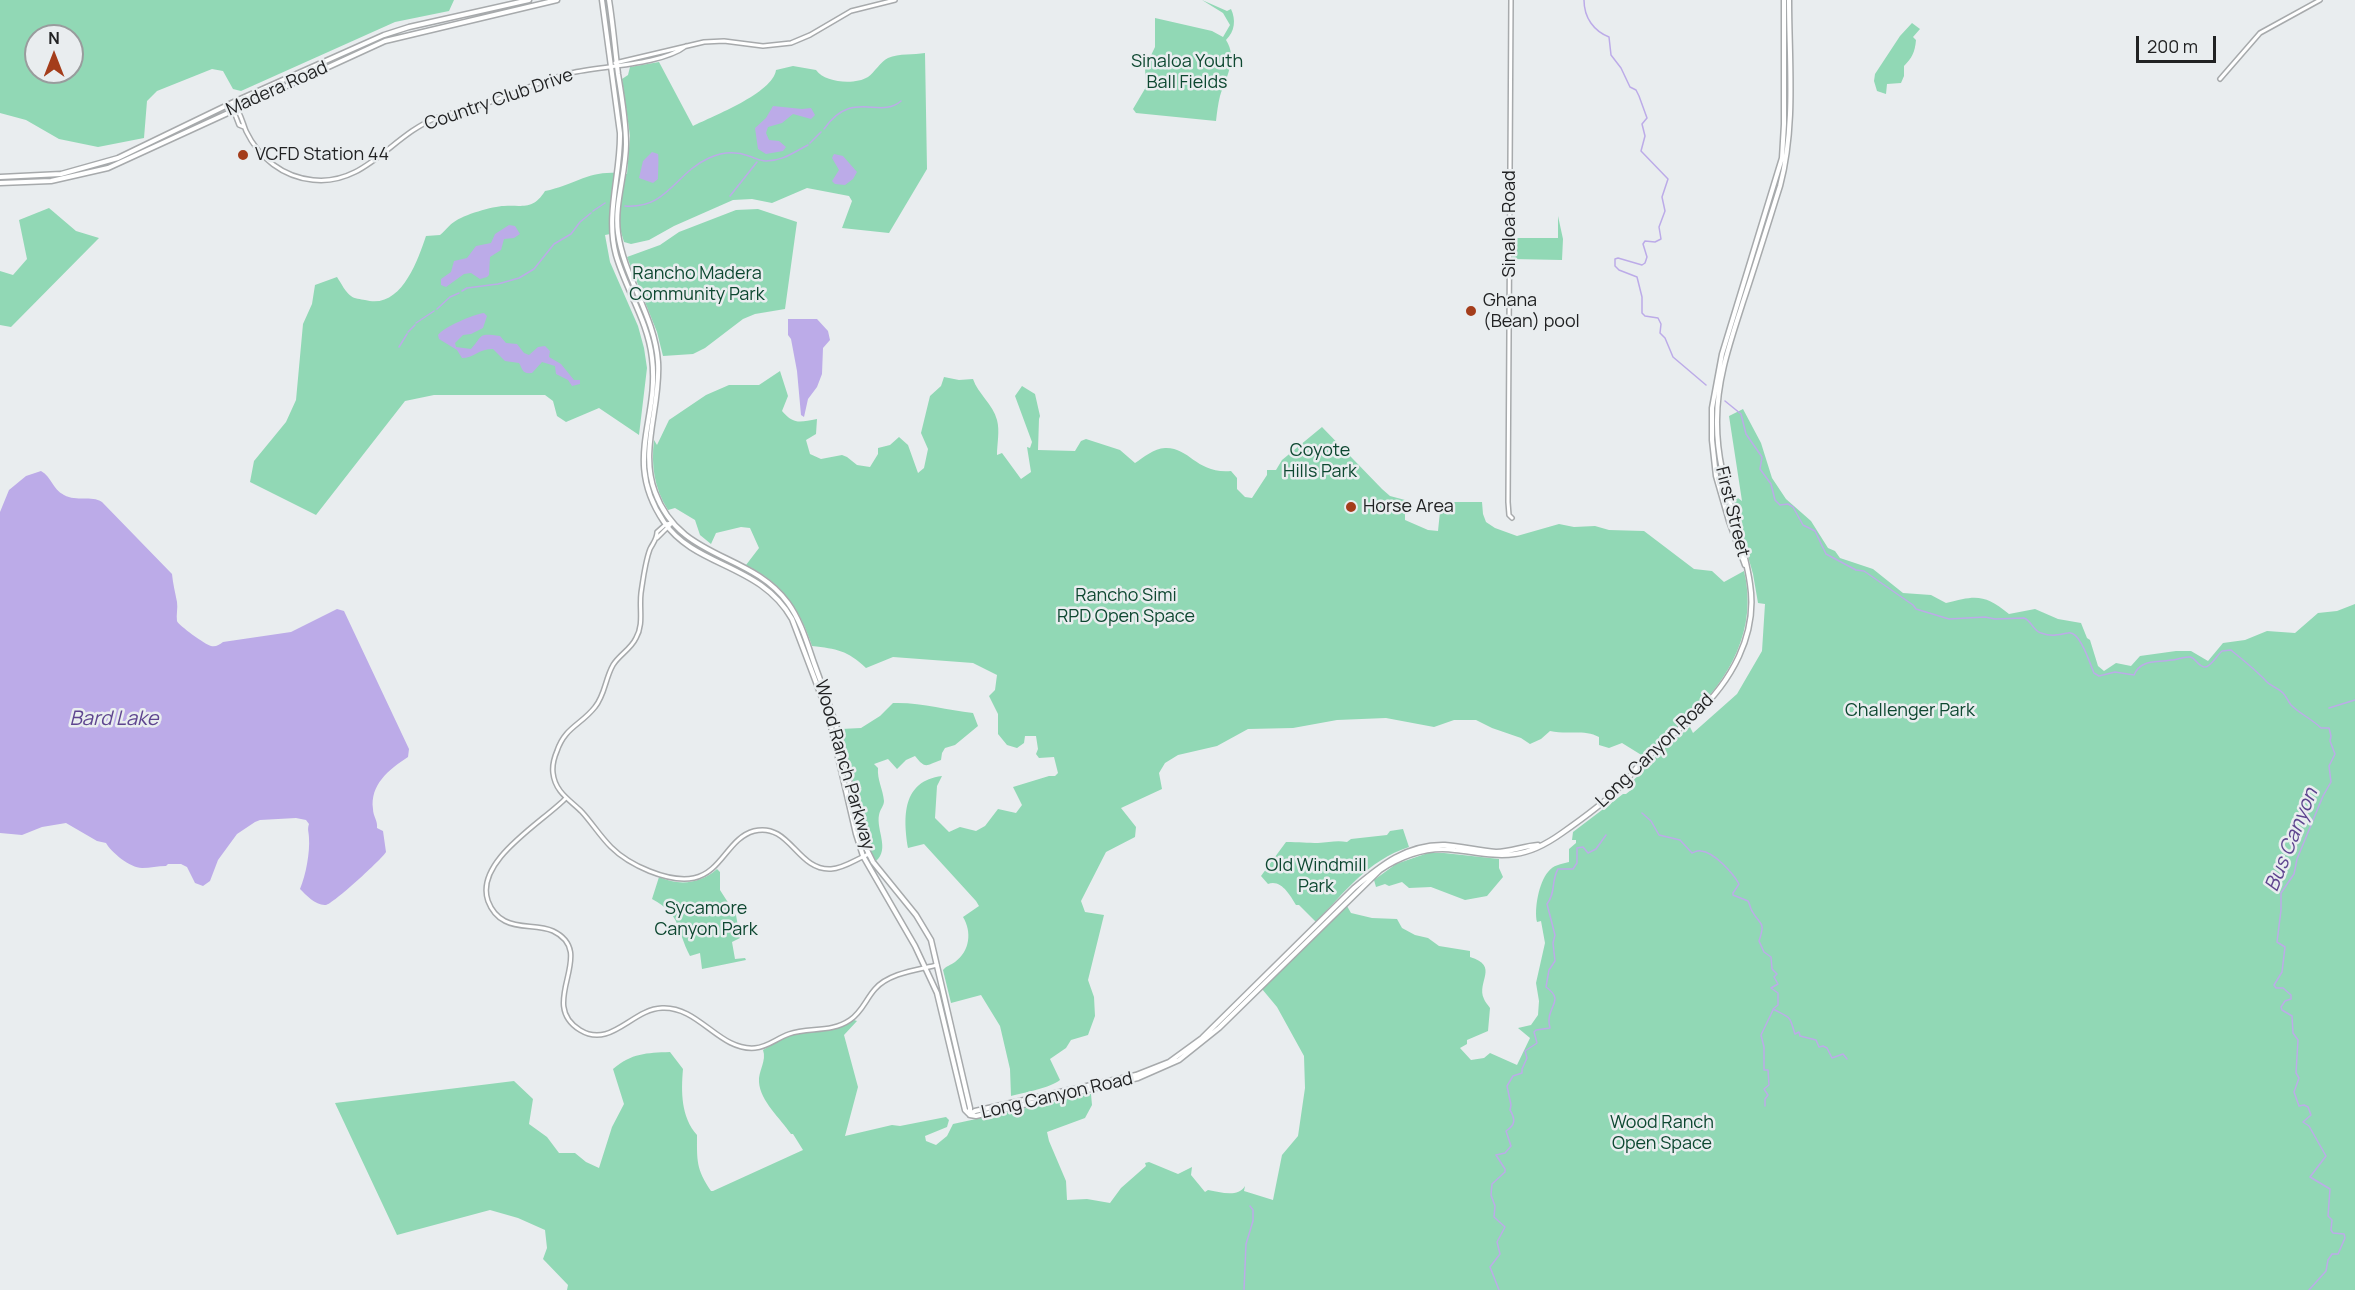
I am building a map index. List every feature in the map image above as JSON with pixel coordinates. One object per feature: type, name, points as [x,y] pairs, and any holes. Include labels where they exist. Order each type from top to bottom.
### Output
[{"type":"main road","name":"Madera Road","points":[[0,177],[52,176],[90,168],[151,144],[232,103],[384,35],[409,27],[530,0]]},
{"type":"main road","name":"Madera Road","points":[[0,183],[51,181],[108,168],[147,152],[234,108],[393,38],[557,0]]},
{"type":"main road","name":"Wood Ranch Parkway","points":[[602,0],[620,126],[621,151],[613,211],[613,238],[616,255],[645,327],[651,350],[653,372],[645,432],[644,472],[652,502],[669,525],[692,548],[752,578],[769,589],[786,608],[798,632],[828,714],[863,856],[938,993],[965,1110],[969,1115]]},
{"type":"main road","name":"Wood Ranch Parkway","points":[[609,0],[626,144],[617,216],[618,234],[626,267],[656,345],[658,378],[649,464],[658,501],[669,525],[697,544],[766,580],[793,610],[801,625],[836,725],[861,833],[869,854],[923,925],[931,940],[970,1108],[969,1115]]},
{"type":"main road","name":"First Street","points":[[1746,565],[1729,521],[1716,476],[1712,440],[1712,408],[1722,354],[1782,158],[1784,0]]},
{"type":"main road","name":"First Street","points":[[1746,565],[1721,475],[1717,437],[1718,400],[1726,354],[1787,158],[1790,0]]},
{"type":"main road","name":"Long Canyon Road","points":[[969,1115],[976,1116],[1138,1078],[1179,1060],[1219,1028],[1374,875],[1401,857],[1421,851],[1444,849],[1506,855],[1525,852],[1560,834],[1604,802],[1643,761],[1695,716],[1716,692],[1736,663],[1749,629],[1751,592],[1746,565]]},
{"type":"street","name":"Country Club Drive","points":[[234,108],[239,124],[245,128],[255,146],[264,157],[287,173],[316,181],[339,179],[359,171],[414,130],[435,118],[495,101],[549,79],[662,56],[686,46],[724,41],[763,46],[786,44],[802,39],[851,11],[895,0]]},
{"type":"street","name":"Sinaloa Road","points":[[1511,0],[1508,513],[1512,518]]},
{"type":"street","points":[[2220,79],[2260,33],[2319,0]]},
{"type":"street","points":[[232,103],[234,108]]},
{"type":"street","points":[[669,525],[657,532],[657,538],[648,556],[639,633],[613,664],[595,707],[565,733],[554,758],[554,779],[559,790],[616,852],[644,867],[672,878],[692,878],[707,873],[741,837],[760,830],[780,834],[806,861],[820,868],[838,868],[869,854]]},
{"type":"street","points":[[566,798],[524,833],[494,866],[486,882],[486,894],[490,907],[504,921],[553,931],[567,944],[572,962],[564,989],[563,1006],[572,1023],[583,1032],[606,1035],[615,1032],[644,1012],[669,1008],[689,1014],[738,1046],[762,1047],[791,1033],[824,1030],[842,1025],[861,1011],[873,991],[882,982],[938,965]]},
{"type":"green space","points":[[0,0],[454,0],[449,11],[395,22],[241,91],[233,89],[223,71],[212,69],[157,91],[147,101],[144,138],[98,147],[59,139],[26,120],[0,113]]},
{"type":"green space","name":"Sinaloa Youth Ball Fields","points":[[1202,0],[1227,11],[1231,9],[1234,17],[1233,29],[1226,40],[1231,61],[1220,96],[1216,121],[1136,113],[1133,109],[1146,87],[1145,68],[1155,47],[1155,18],[1212,31],[1223,37],[1230,25],[1223,13]]},
{"type":"green space","points":[[1912,23],[1920,29],[1913,37],[1916,40],[1915,48],[1904,66],[1901,83],[1887,84],[1886,94],[1877,91],[1874,81],[1875,74],[1900,36]]},
{"type":"green space","points":[[925,53],[927,169],[889,233],[842,228],[852,201],[849,196],[807,188],[772,203],[752,199],[733,200],[674,226],[649,240],[631,244],[624,242],[621,232],[605,235],[610,262],[638,326],[644,348],[647,368],[639,435],[599,408],[566,422],[557,416],[553,401],[545,395],[434,395],[405,401],[316,515],[250,482],[254,461],[286,422],[296,400],[303,324],[312,304],[315,285],[337,277],[347,293],[354,298],[377,301],[388,298],[405,282],[412,271],[426,236],[440,235],[458,219],[499,206],[532,204],[545,191],[593,175],[627,174],[630,136],[622,79],[628,75],[630,67],[659,62],[693,126],[754,95],[765,87],[776,70],[793,66],[816,70],[826,78],[848,82],[868,77],[888,58]]},
{"type":"green space","points":[[49,208],[76,231],[99,238],[11,327],[0,325],[0,271],[13,275],[27,259],[19,220]]},
{"type":"green space","name":"Rancho Madera Community Park","points":[[758,209],[797,222],[785,309],[755,314],[743,319],[705,348],[693,354],[663,356],[657,332],[627,257],[660,245],[679,232],[736,210]]},
{"type":"green space","points":[[1558,216],[1563,239],[1562,260],[1512,259],[1513,238],[1558,238]]},
{"type":"green space","name":"Rancho Simi RPD Open Space","points":[[780,371],[788,396],[782,411],[790,419],[798,421],[817,419],[816,434],[806,440],[810,454],[821,459],[842,455],[857,465],[870,467],[878,454],[878,448],[890,445],[899,437],[908,445],[918,473],[924,468],[928,449],[921,433],[930,396],[941,386],[944,377],[959,380],[973,379],[997,420],[997,455],[1002,453],[1021,479],[1031,472],[1027,447],[1030,448],[1032,442],[1015,396],[1022,386],[1035,394],[1040,416],[1038,450],[1075,451],[1081,441],[1086,439],[1120,450],[1135,463],[1157,450],[1174,449],[1209,469],[1231,471],[1237,478],[1237,489],[1245,497],[1252,498],[1267,475],[1267,470],[1276,470],[1282,460],[1322,427],[1382,489],[1390,496],[1405,500],[1405,520],[1428,530],[1438,531],[1441,502],[1482,502],[1486,522],[1517,536],[1559,524],[1574,527],[1595,526],[1609,530],[1644,531],[1694,569],[1712,571],[1724,582],[1744,571],[1747,613],[1744,632],[1728,669],[1704,702],[1643,756],[1622,743],[1609,748],[1599,745],[1599,737],[1587,733],[1550,731],[1541,739],[1530,744],[1521,738],[1476,720],[1454,720],[1434,727],[1386,718],[1337,720],[1293,728],[1248,729],[1217,746],[1178,755],[1165,763],[1159,773],[1162,789],[1121,808],[1136,827],[1135,837],[1106,852],[1081,901],[1085,912],[1104,915],[1088,980],[1094,997],[1095,1016],[1088,1035],[1071,1040],[1066,1048],[1050,1059],[1060,1080],[1044,1088],[1011,1096],[1010,1069],[1000,1026],[981,995],[951,1003],[943,970],[960,958],[964,952],[968,941],[968,929],[963,917],[979,906],[924,844],[908,848],[906,813],[912,793],[919,785],[929,779],[942,776],[937,786],[935,818],[949,832],[960,827],[976,831],[985,826],[998,809],[1016,813],[1022,805],[1013,787],[1055,776],[1058,773],[1054,757],[1039,758],[1036,754],[1038,749],[1036,736],[1025,736],[1024,743],[1017,748],[1007,745],[998,734],[998,714],[989,696],[995,690],[997,675],[973,663],[893,657],[866,668],[841,651],[812,646],[802,620],[788,598],[770,580],[746,565],[759,548],[750,528],[741,527],[716,533],[711,544],[700,535],[695,520],[675,508],[668,510],[657,485],[653,467],[654,440],[657,445],[669,420],[706,395],[729,385],[759,385]]},
{"type":"green space","points":[[1743,409],[1761,443],[1772,478],[1786,499],[1811,521],[1828,548],[1835,551],[1840,558],[1873,569],[1903,593],[1931,595],[1946,603],[1980,598],[1993,603],[2009,614],[2035,609],[2058,619],[2081,623],[2090,640],[2098,666],[2104,671],[2116,663],[2131,666],[2140,656],[2176,651],[2191,651],[2208,661],[2223,643],[2245,640],[2267,631],[2295,633],[2318,613],[2337,611],[2355,604],[2355,1290],[567,1290],[568,1285],[543,1259],[547,1248],[545,1230],[518,1218],[490,1210],[397,1235],[335,1103],[514,1081],[533,1099],[529,1124],[547,1137],[559,1153],[575,1153],[586,1162],[599,1168],[612,1127],[624,1104],[613,1069],[640,1055],[670,1052],[683,1069],[682,1095],[685,1112],[697,1135],[697,1158],[700,1170],[713,1191],[803,1150],[793,1134],[772,1110],[760,1089],[763,1050],[794,1034],[832,1029],[854,1020],[857,1021],[844,1035],[858,1087],[845,1136],[892,1125],[900,1126],[946,1117],[949,1120],[947,1127],[925,1136],[926,1141],[936,1145],[947,1136],[953,1124],[1091,1094],[1092,1105],[1085,1118],[1047,1132],[1066,1181],[1067,1200],[1087,1199],[1110,1203],[1121,1188],[1146,1166],[1145,1163],[1149,1162],[1178,1174],[1192,1167],[1191,1175],[1205,1192],[1208,1190],[1233,1193],[1242,1190],[1245,1186],[1244,1191],[1273,1200],[1282,1155],[1298,1136],[1305,1088],[1304,1056],[1277,1007],[1262,989],[1347,906],[1351,913],[1372,918],[1397,919],[1402,928],[1415,935],[1428,938],[1439,946],[1470,951],[1470,957],[1484,965],[1486,970],[1482,993],[1490,1008],[1488,1031],[1467,1040],[1467,1044],[1460,1048],[1471,1060],[1484,1058],[1490,1053],[1517,1065],[1530,1038],[1518,1028],[1531,1025],[1538,1015],[1539,1001],[1536,983],[1545,943],[1541,921],[1537,922],[1536,910],[1545,876],[1555,866],[1569,862],[1569,849],[1576,843],[1576,840],[1572,840],[1573,832],[1631,790],[1630,784],[1661,751],[1690,727],[1693,733],[1737,694],[1762,651],[1765,604],[1758,603],[1753,574],[1730,492],[1742,501],[1729,416]]},
{"type":"green space","points":[[893,703],[973,713],[978,726],[955,745],[945,748],[941,760],[929,765],[924,765],[915,756],[906,760],[897,769],[888,759],[874,764],[878,768],[884,801],[879,821],[882,851],[876,861],[866,843],[841,729],[861,728],[880,716]]},
{"type":"green space","name":"Old Windmill Park","points":[[1403,829],[1409,847],[1381,860],[1369,869],[1316,922],[1299,905],[1296,905],[1281,886],[1268,884],[1261,876],[1286,842],[1347,842],[1351,839],[1387,835],[1390,831]]},
{"type":"green space","points":[[1428,853],[1499,859],[1499,868],[1503,877],[1487,896],[1465,900],[1431,887],[1409,888],[1402,882],[1376,887],[1374,880],[1396,864]]},
{"type":"green space","name":"Sycamore Canyon Park","points":[[717,869],[720,872],[720,890],[736,915],[740,938],[732,942],[735,959],[745,958],[746,960],[702,969],[700,953],[690,956],[674,917],[652,899],[659,877],[674,882],[689,882],[704,878]]},
{"type":"water","points":[[773,106],[811,108],[815,115],[811,119],[793,114],[782,123],[768,127],[766,133],[769,140],[779,141],[786,147],[783,151],[766,154],[758,149],[755,128],[766,118]]},
{"type":"water","points":[[652,152],[658,154],[658,179],[653,183],[639,178],[643,161]]},
{"type":"water","points":[[834,154],[843,156],[857,172],[853,179],[845,185],[835,184],[832,181],[839,170],[832,158]]},
{"type":"water","points":[[509,225],[515,226],[520,234],[514,238],[504,239],[501,250],[490,257],[487,277],[480,279],[471,273],[464,274],[446,287],[441,285],[441,279],[451,272],[454,261],[467,258],[476,246],[491,243],[495,234]]},
{"type":"water","points":[[484,313],[487,316],[483,328],[463,335],[455,343],[456,347],[471,349],[484,335],[500,336],[506,343],[517,344],[524,353],[529,355],[538,347],[545,346],[550,351],[549,357],[561,364],[574,380],[580,380],[580,384],[572,386],[568,380],[556,374],[555,366],[542,362],[532,373],[526,373],[519,363],[505,361],[493,349],[462,358],[457,350],[439,339],[438,335],[446,328]]},
{"type":"water","points":[[788,319],[817,319],[828,331],[830,340],[823,348],[822,374],[817,387],[808,399],[804,417],[801,415],[797,371],[791,339],[788,335]]},
{"type":"water","name":"Bard Lake","points":[[41,471],[64,495],[102,502],[172,574],[177,621],[208,645],[214,646],[223,642],[291,632],[337,609],[344,611],[409,749],[408,757],[387,773],[377,785],[374,793],[373,812],[377,828],[383,831],[386,852],[357,881],[330,903],[319,904],[300,889],[309,850],[309,824],[306,820],[296,818],[255,822],[237,834],[218,860],[210,881],[203,886],[195,883],[187,867],[181,864],[137,867],[116,855],[106,843],[97,841],[66,823],[42,827],[22,835],[0,833],[0,512],[9,490],[26,476]]},
{"type":"waterway","points":[[1584,0],[1588,18],[1594,27],[1609,37],[1611,55],[1621,68],[1630,87],[1636,90],[1639,96],[1647,118],[1642,124],[1645,136],[1641,151],[1668,179],[1662,197],[1665,211],[1659,227],[1661,239],[1655,242],[1645,241],[1643,244],[1647,257],[1642,265],[1618,258],[1615,259],[1615,266],[1637,277],[1642,297],[1642,313],[1645,316],[1658,318],[1661,324],[1660,333],[1665,338],[1673,357],[1706,385]]},
{"type":"waterway","points":[[824,129],[845,110],[855,107],[884,108],[901,101]]},
{"type":"waterway","points":[[810,143],[821,132]]},
{"type":"waterway","points":[[625,206],[640,205],[662,196],[697,164],[714,156],[734,153],[772,161],[788,156],[808,145]]},
{"type":"waterway","points":[[730,196],[757,162]]},
{"type":"waterway","points":[[593,211],[605,203]]},
{"type":"waterway","points":[[462,291],[467,288],[498,284],[519,278],[534,269],[554,244],[571,234],[591,213]]},
{"type":"waterway","points":[[437,309],[450,297],[459,293]]},
{"type":"waterway","points":[[416,323],[434,311]]},
{"type":"waterway","points":[[408,332],[415,325]]},
{"type":"waterway","points":[[399,347],[407,334]]},
{"type":"waterway","name":"Bus Canyon","points":[[1725,401],[1741,414],[1746,434],[1762,457],[1760,469],[1771,484],[1775,500],[1780,505],[1788,504],[1793,507],[1803,525],[1815,531],[1826,554],[1856,570],[1864,571],[1916,609],[1949,619],[2024,618],[2041,633],[2051,635],[2072,633],[2080,642],[2094,673],[2099,676],[2115,672],[2134,675],[2145,664],[2188,657],[2205,667],[2212,663],[2222,651],[2231,650],[2283,693],[2291,705],[2321,728],[2329,728],[2330,741],[2335,754],[2329,766],[2331,782],[2297,859],[2294,874],[2281,893],[2277,942],[2285,947],[2282,972],[2274,985],[2276,988],[2283,988],[2291,995],[2291,999],[2285,1001],[2281,1007],[2292,1016],[2293,1033],[2298,1040],[2296,1073],[2299,1078],[2294,1092],[2299,1106],[2308,1107],[2311,1115],[2303,1122],[2309,1126],[2326,1156],[2310,1177],[2330,1189],[2328,1216],[2332,1220],[2331,1230],[2333,1233],[2344,1234],[2345,1238],[2338,1254],[2332,1254],[2326,1271],[2309,1290]]},
{"type":"waterway","points":[[2329,708],[2355,700]]},
{"type":"waterway","points":[[1642,813],[1651,821],[1659,835],[1680,840],[1692,853],[1700,851],[1712,855],[1732,874],[1739,884],[1733,895],[1748,901],[1761,924],[1759,941],[1764,952],[1771,957],[1772,969],[1777,974],[1774,977],[1778,984],[1771,988],[1778,993],[1778,1005],[1773,1009],[1789,1018],[1795,1034],[1799,1032],[1800,1036],[1816,1040],[1819,1047],[1827,1048],[1832,1058],[1843,1054],[1847,1059]]},
{"type":"waterway","points":[[1499,1290],[1490,1267],[1500,1254],[1497,1242],[1505,1227],[1494,1217],[1492,1184],[1505,1172],[1496,1155],[1505,1153],[1511,1146],[1506,1131],[1511,1127],[1514,1119],[1510,1110],[1507,1086],[1513,1076],[1522,1073],[1527,1058],[1525,1051],[1537,1043],[1534,1032],[1550,1028],[1550,1014],[1555,997],[1546,987],[1549,970],[1555,961],[1553,943],[1555,935],[1547,904],[1552,896],[1558,869],[1573,869],[1577,863],[1577,848],[1583,847],[1588,853],[1596,849],[1606,835]]},
{"type":"waterway","points":[[1765,1106],[1765,1099],[1768,1095],[1764,1089],[1769,1085],[1768,1070],[1764,1070],[1764,1047],[1761,1035],[1773,1010]]},
{"type":"waterway","points":[[1244,1290],[1246,1244],[1253,1221],[1253,1210],[1250,1206]]},
{"type":"place","name":"VCFD Station 44","points":[[243,155]]},
{"type":"place","name":"Ghana (Bean) pool","points":[[1471,311]]},
{"type":"place","name":"Horse Area","points":[[1351,507]]},
{"type":"park label","name":"Coyote Hills Park","points":[[1320,461]]},
{"type":"park label","name":"Challenger Park","points":[[1910,711]]},
{"type":"park label","name":"Wood Ranch Open Space","points":[[1662,1133]]}]
